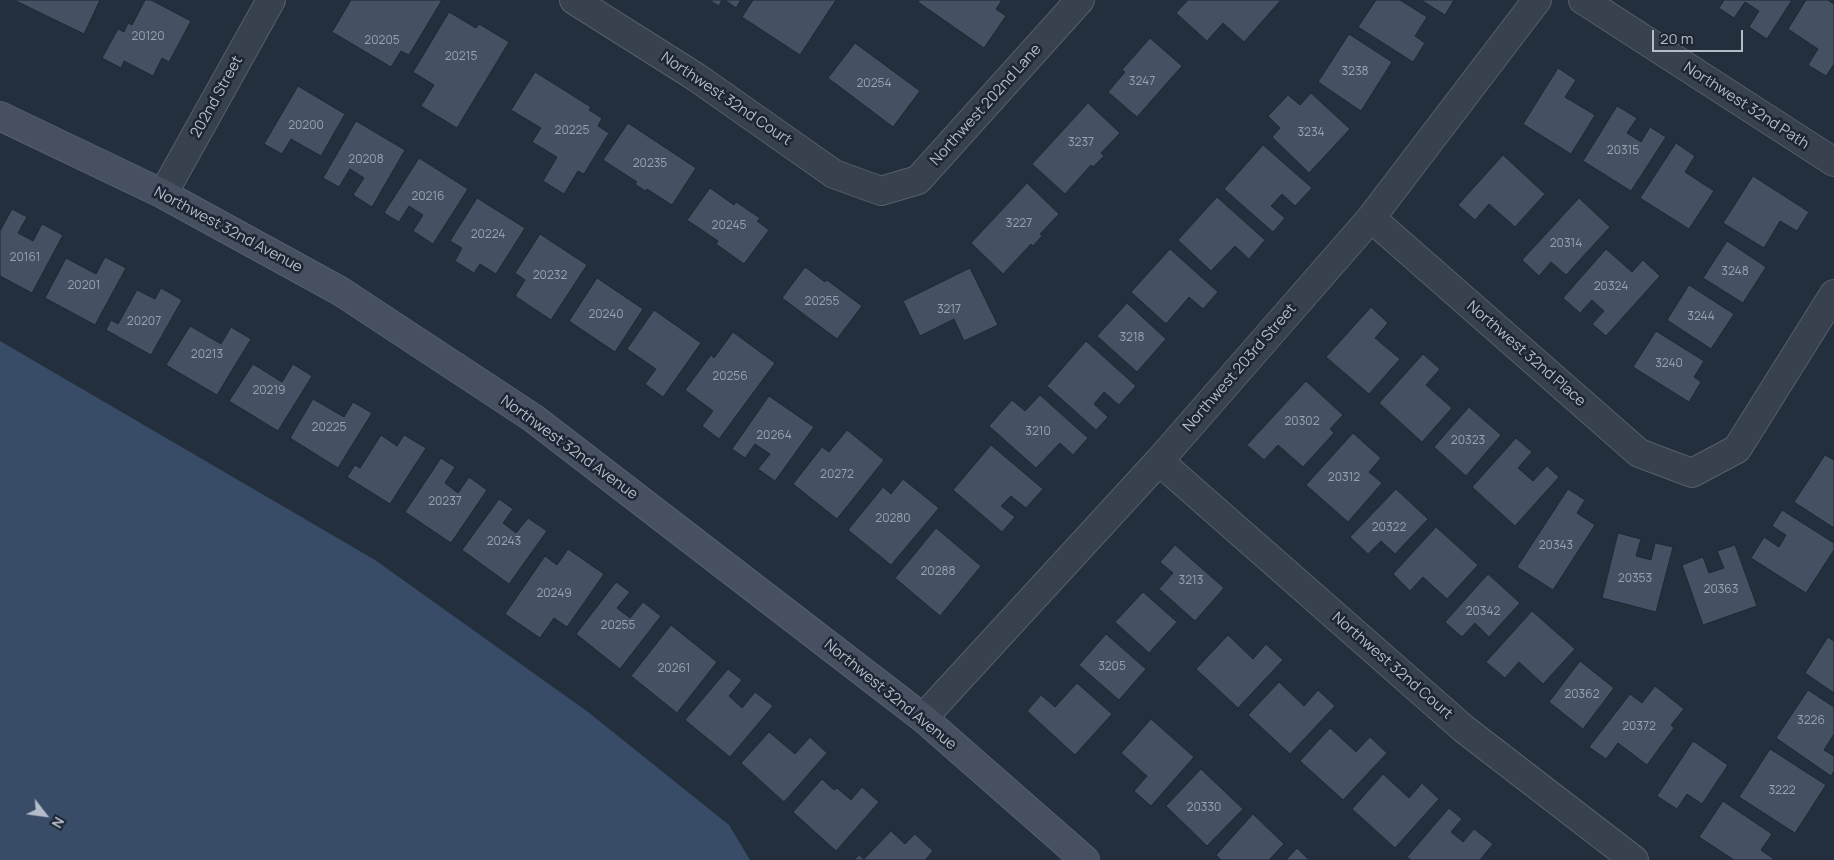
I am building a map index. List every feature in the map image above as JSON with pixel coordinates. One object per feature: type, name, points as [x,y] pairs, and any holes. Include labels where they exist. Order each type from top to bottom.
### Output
[{"type":"street","name":"202nd Street","points":[[163,194],[271,0]]},
{"type":"street","name":"Northwest 32nd Court","points":[[574,0],[696,77],[834,174],[881,191]]},
{"type":"street","name":"Northwest 202nd Lane","points":[[881,191],[918,180],[1080,0]]},
{"type":"street","name":"Northwest 203rd Street","points":[[923,718],[1160,461],[1371,218],[1538,0]]},
{"type":"street","name":"Northwest 32nd Path","points":[[1583,0],[1834,162]]},
{"type":"street","name":"Northwest 32nd Avenue","points":[[0,116],[163,194],[340,291],[533,418],[923,718],[1085,860]]},
{"type":"street","name":"Northwest 32nd Place","points":[[1371,218],[1639,453],[1692,473],[1737,449],[1834,294]]},
{"type":"street","name":"Northwest 32nd Court","points":[[1160,461],[1464,729],[1634,860]]},
{"type":"water","points":[[0,341],[375,560],[588,712],[729,825],[750,860],[0,860]]},
{"type":"building","points":[[14,0],[100,0],[84,34]]},
{"type":"building","points":[[145,0],[151,0],[191,21],[169,62],[162,58],[153,76],[124,61],[121,68],[102,58],[118,29],[124,32],[128,23],[132,25]]},
{"type":"building","points":[[351,0],[442,0],[409,55],[401,51],[391,67],[332,32]]},
{"type":"building","points":[[709,0],[722,0],[719,6]]},
{"type":"building","points":[[725,0],[741,0],[736,8]]},
{"type":"building","points":[[753,0],[836,0],[800,55],[742,17]]},
{"type":"building","points":[[920,0],[1002,0],[996,9],[1006,16],[984,48],[918,2]]},
{"type":"building","points":[[1188,0],[1281,0],[1244,42],[1223,23],[1207,41],[1176,13]]},
{"type":"building","points":[[1376,0],[1400,0],[1427,17],[1415,36],[1425,43],[1413,62],[1358,27]]},
{"type":"building","points":[[1421,0],[1454,0],[1445,15]]},
{"type":"building","points":[[1724,0],[1792,0],[1767,39],[1749,27],[1759,11],[1745,2],[1734,18],[1719,8]]},
{"type":"building","points":[[1806,0],[1828,0],[1834,4],[1834,64],[1826,76],[1808,65],[1818,49],[1788,29]]},
{"type":"building","points":[[449,12],[476,28],[479,24],[509,42],[457,128],[421,106],[434,85],[413,72]]},
{"type":"building","points":[[1349,34],[1392,62],[1361,111],[1318,82]]},
{"type":"building","points":[[1150,38],[1182,66],[1137,117],[1108,92],[1125,72],[1122,70]]},
{"type":"building","points":[[855,43],[920,91],[893,127],[828,78]]},
{"type":"building","points":[[1558,68],[1576,80],[1565,97],[1595,115],[1571,154],[1523,124]]},
{"type":"building","points":[[535,72],[591,107],[589,110],[602,118],[598,126],[609,133],[584,174],[578,171],[564,194],[543,181],[557,157],[532,142],[541,128],[511,110]]},
{"type":"building","points":[[298,86],[345,114],[321,156],[291,139],[282,154],[264,144]]},
{"type":"building","points":[[1311,93],[1350,129],[1309,173],[1272,137],[1280,128],[1268,116],[1288,95],[1300,105]]},
{"type":"building","points":[[1088,103],[1120,133],[1101,153],[1104,156],[1093,167],[1091,165],[1065,194],[1032,164]]},
{"type":"building","points":[[1617,106],[1637,118],[1627,133],[1641,142],[1650,127],[1666,137],[1631,191],[1583,161]]},
{"type":"building","points":[[356,121],[405,150],[372,207],[353,195],[364,178],[350,169],[339,187],[323,178]]},
{"type":"building","points":[[628,123],[696,168],[672,205],[647,189],[645,191],[635,184],[637,182],[603,160]]},
{"type":"building","points":[[1676,143],[1695,156],[1685,172],[1714,191],[1689,229],[1640,198]]},
{"type":"building","points":[[1263,145],[1312,188],[1295,206],[1282,194],[1271,206],[1285,218],[1273,232],[1224,189]]},
{"type":"building","points":[[1503,155],[1545,194],[1515,227],[1489,204],[1475,220],[1458,205]]},
{"type":"building","points":[[419,158],[468,189],[433,244],[413,231],[423,215],[409,206],[399,222],[384,213]]},
{"type":"building","points":[[1753,176],[1809,212],[1797,231],[1780,221],[1764,248],[1723,223]]},
{"type":"building","points":[[1027,183],[1059,214],[1040,234],[1042,236],[1033,246],[1031,244],[1003,274],[971,243]]},
{"type":"building","points":[[710,188],[734,205],[736,202],[760,218],[757,221],[769,230],[744,264],[716,244],[718,241],[687,220]]},
{"type":"building","points":[[1217,197],[1265,240],[1249,259],[1235,246],[1211,271],[1178,240]]},
{"type":"building","points":[[477,198],[525,228],[496,274],[480,264],[474,273],[455,261],[462,248],[450,241]]},
{"type":"building","points":[[1579,198],[1610,227],[1566,275],[1551,262],[1539,276],[1522,260]]},
{"type":"building","points":[[12,209],[27,217],[18,233],[33,241],[42,224],[63,235],[32,293],[0,276],[0,231]]},
{"type":"building","points":[[540,234],[587,265],[551,320],[515,296],[525,280],[515,273]]},
{"type":"building","points":[[1727,241],[1766,267],[1743,303],[1703,278]]},
{"type":"building","points":[[1170,249],[1218,292],[1203,309],[1189,297],[1166,324],[1131,292]]},
{"type":"building","points":[[1606,249],[1632,272],[1643,260],[1660,276],[1606,336],[1592,324],[1604,311],[1592,300],[1580,313],[1563,298]]},
{"type":"building","points":[[105,257],[126,268],[95,325],[45,298],[66,258],[96,274]]},
{"type":"building","points":[[805,267],[825,282],[827,280],[862,306],[837,339],[782,298]]},
{"type":"building","points":[[970,268],[998,325],[964,341],[954,319],[920,336],[903,301]]},
{"type":"building","points":[[597,278],[643,309],[615,352],[569,321]]},
{"type":"building","points":[[1689,285],[1734,314],[1711,349],[1667,320]]},
{"type":"building","points":[[161,288],[182,300],[151,355],[106,330],[111,320],[118,324],[137,290],[155,299]]},
{"type":"building","points":[[1127,303],[1166,339],[1137,372],[1097,336]]},
{"type":"building","points":[[1371,307],[1388,323],[1375,338],[1400,359],[1369,394],[1326,357]]},
{"type":"building","points":[[654,310],[701,343],[663,397],[645,384],[656,369],[627,349]]},
{"type":"building","points":[[190,326],[221,344],[231,327],[251,339],[217,395],[166,365]]},
{"type":"building","points":[[1656,331],[1704,361],[1694,377],[1701,382],[1689,402],[1633,367]]},
{"type":"building","points":[[733,332],[775,363],[719,439],[702,426],[713,411],[685,390],[711,355],[714,358]]},
{"type":"building","points":[[1086,341],[1136,386],[1119,405],[1104,392],[1094,404],[1108,417],[1096,430],[1047,386]]},
{"type":"building","points":[[1423,354],[1440,369],[1426,385],[1452,408],[1422,442],[1379,403]]},
{"type":"building","points":[[253,364],[282,382],[293,364],[312,376],[278,431],[229,401]]},
{"type":"building","points":[[1306,381],[1343,415],[1330,429],[1334,433],[1303,467],[1278,445],[1264,460],[1247,445]]},
{"type":"building","points":[[1040,395],[1088,438],[1073,455],[1060,443],[1036,468],[989,426],[1012,400],[1025,411]]},
{"type":"building","points":[[769,396],[814,427],[775,481],[758,469],[770,454],[755,444],[745,458],[732,449]]},
{"type":"building","points":[[313,399],[344,417],[353,402],[372,413],[338,468],[290,438]]},
{"type":"building","points":[[1469,407],[1501,435],[1466,476],[1434,447]]},
{"type":"building","points":[[847,430],[884,460],[837,519],[793,484],[822,447],[829,452]]},
{"type":"building","points":[[1353,433],[1381,458],[1369,472],[1382,483],[1348,522],[1306,485]]},
{"type":"building","points":[[381,435],[397,446],[404,435],[426,448],[390,504],[347,477],[355,465],[360,468]]},
{"type":"building","points":[[1516,438],[1532,452],[1518,468],[1533,481],[1547,466],[1559,477],[1515,526],[1472,487]]},
{"type":"building","points":[[991,445],[1043,489],[1026,508],[1011,496],[1001,506],[1015,517],[1002,532],[953,490]]},
{"type":"building","points":[[1825,455],[1834,460],[1834,528],[1794,502]]},
{"type":"building","points":[[441,458],[455,467],[445,483],[458,493],[469,477],[487,490],[451,543],[405,512]]},
{"type":"building","points":[[903,479],[939,508],[891,565],[848,530],[883,487],[891,494]]},
{"type":"building","points":[[1396,489],[1428,519],[1395,554],[1381,541],[1368,554],[1350,537]]},
{"type":"building","points":[[1568,489],[1585,500],[1577,513],[1595,525],[1553,590],[1517,567]]},
{"type":"building","points":[[499,499],[513,509],[503,523],[516,533],[528,518],[547,531],[509,584],[462,550]]},
{"type":"building","points":[[1782,510],[1834,543],[1834,550],[1806,593],[1751,558],[1764,537],[1779,547],[1786,535],[1772,526]]},
{"type":"building","points":[[1436,527],[1478,565],[1447,599],[1423,577],[1410,591],[1393,574]]},
{"type":"building","points":[[936,528],[981,566],[940,616],[895,578]]},
{"type":"building","points":[[1618,533],[1641,539],[1636,556],[1651,560],[1655,543],[1673,547],[1656,612],[1602,598]]},
{"type":"building","points":[[1175,545],[1224,588],[1195,621],[1159,589],[1173,573],[1160,562]]},
{"type":"building","points":[[1735,545],[1757,606],[1703,625],[1682,565],[1703,557],[1709,573],[1724,568],[1717,551]]},
{"type":"building","points":[[568,549],[604,574],[567,627],[554,618],[540,638],[505,614],[545,556],[557,565]]},
{"type":"building","points":[[1488,574],[1520,603],[1489,637],[1475,623],[1462,637],[1445,622]]},
{"type":"building","points":[[616,582],[630,592],[617,608],[630,618],[643,602],[661,616],[620,669],[576,634]]},
{"type":"building","points":[[1143,592],[1177,622],[1149,653],[1115,622]]},
{"type":"building","points":[[1532,611],[1575,649],[1543,684],[1519,662],[1505,678],[1486,662]]},
{"type":"building","points":[[671,625],[717,662],[677,713],[631,676]]},
{"type":"building","points":[[1106,634],[1146,669],[1119,700],[1079,665]]},
{"type":"building","points":[[1228,635],[1253,659],[1266,644],[1283,660],[1238,708],[1196,669]]},
{"type":"building","points":[[1828,637],[1834,641],[1834,693],[1805,673]]},
{"type":"building","points":[[1580,661],[1614,688],[1583,729],[1549,702]]},
{"type":"building","points":[[728,669],[742,680],[729,696],[742,708],[755,692],[773,706],[730,757],[685,720]]},
{"type":"building","points":[[1279,682],[1304,706],[1318,690],[1335,706],[1290,754],[1248,715]]},
{"type":"building","points":[[1077,683],[1112,714],[1075,755],[1027,711],[1041,695],[1055,707]]},
{"type":"building","points":[[1655,686],[1684,709],[1671,725],[1674,728],[1647,765],[1618,743],[1606,759],[1589,747],[1630,694],[1642,703]]},
{"type":"building","points":[[1808,690],[1834,707],[1834,734],[1824,750],[1834,756],[1834,771],[1831,776],[1776,738]]},
{"type":"building","points":[[1151,719],[1194,757],[1151,806],[1134,791],[1147,776],[1121,753]]},
{"type":"building","points":[[1330,728],[1356,752],[1370,737],[1387,753],[1343,800],[1300,761]]},
{"type":"building","points":[[769,732],[795,754],[810,737],[827,753],[784,802],[741,763]]},
{"type":"building","points":[[1693,741],[1728,765],[1702,804],[1687,794],[1677,809],[1657,796]]},
{"type":"building","points":[[1770,749],[1826,785],[1795,833],[1739,797]]},
{"type":"building","points":[[1201,769],[1243,809],[1207,846],[1166,806]]},
{"type":"building","points":[[1383,774],[1409,798],[1422,783],[1439,799],[1395,848],[1352,809]]},
{"type":"building","points":[[822,779],[834,790],[837,788],[851,800],[862,787],[879,802],[836,851],[793,812]]},
{"type":"building","points":[[1723,801],[1772,834],[1761,850],[1775,860],[1734,860],[1699,837]]},
{"type":"building","points":[[1449,808],[1462,819],[1451,832],[1463,842],[1474,829],[1493,844],[1480,860],[1411,860],[1407,857]]},
{"type":"building","points":[[1253,814],[1284,844],[1269,860],[1221,860],[1216,855]]},
{"type":"building","points":[[891,831],[905,844],[915,834],[933,851],[925,860],[854,860],[859,855],[864,859]]},
{"type":"building","points":[[1297,848],[1309,860],[1286,860]]}]
